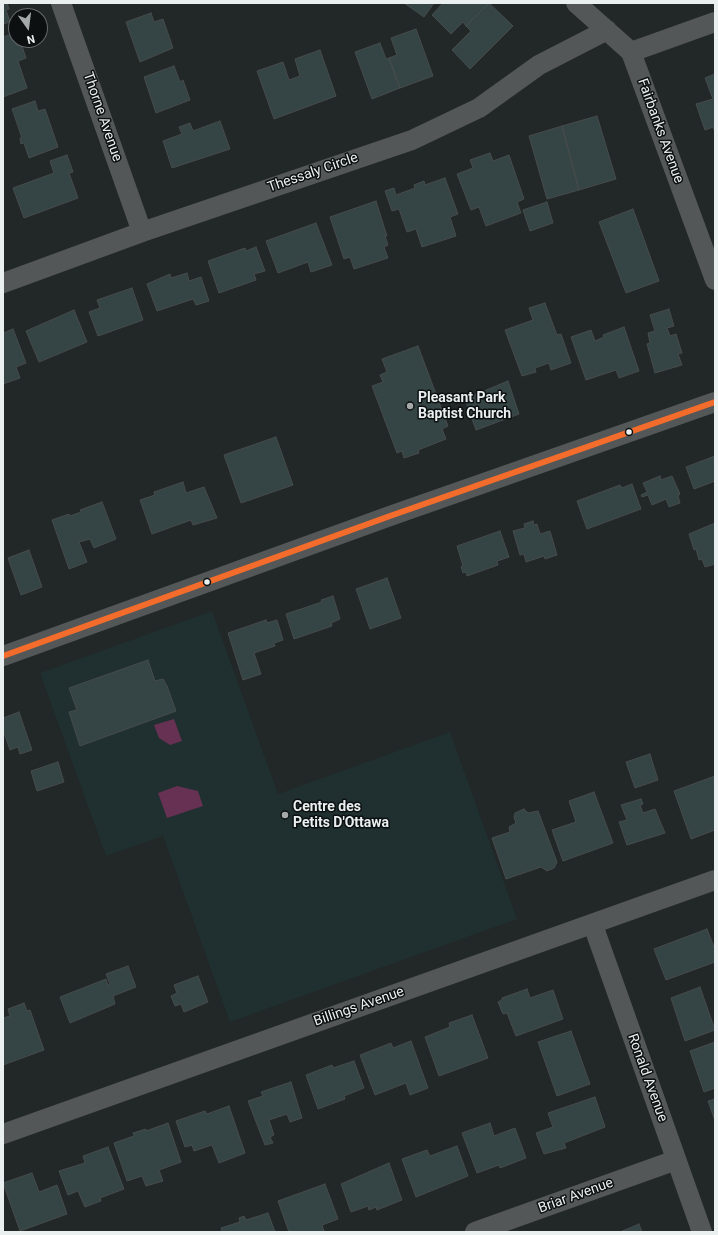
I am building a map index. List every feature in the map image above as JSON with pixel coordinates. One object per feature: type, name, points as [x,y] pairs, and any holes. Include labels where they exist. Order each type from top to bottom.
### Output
[{"type":"street","name":"Thorne Avenue","points":[[61,3],[142,232]]},
{"type":"street","name":"Fairbanks Avenue","points":[[576,3],[631,52],[715,280]]},
{"type":"street","points":[[631,52],[715,22]]},
{"type":"street","name":"Thessaly Circle","points":[[3,283],[142,232],[412,140],[479,108],[539,65],[607,30]]},
{"type":"street","points":[[3,656],[390,516],[715,402]]},
{"type":"street","name":"Billings Avenue","points":[[3,1134],[593,925],[715,880]]},
{"type":"street","name":"Ronald Avenue","points":[[593,925],[702,1232]]},
{"type":"street","name":"Briar Avenue","points":[[475,1232],[676,1160]]},
{"type":"shaded area","name":"Centre des Petits D'Ottawa","points":[[212,611],[278,794],[450,732],[517,919],[230,1022],[163,836],[106,856],[40,673]]},
{"type":"shaded area","points":[[174,719],[182,741],[170,745],[159,738],[154,725]]},
{"type":"shaded area","points":[[177,786],[198,791],[203,806],[167,818],[158,793]]},
{"type":"building","points":[[3,3],[7,3],[9,8],[6,10],[8,23],[3,24]]},
{"type":"building","points":[[404,3],[434,3],[424,17]]},
{"type":"building","points":[[443,3],[489,3],[466,26],[463,22],[451,34],[432,15]]},
{"type":"building","points":[[489,3],[513,26],[470,69],[452,50],[471,31],[466,26]]},
{"type":"building","points":[[151,13],[154,22],[163,19],[173,48],[140,62],[126,22]]},
{"type":"building","points":[[416,29],[433,76],[400,88],[389,58],[397,55],[391,38]]},
{"type":"building","points":[[8,35],[8,48],[23,48],[26,58],[18,61],[27,88],[3,97],[3,37]]},
{"type":"building","points":[[380,43],[386,59],[389,58],[400,88],[372,99],[355,52]]},
{"type":"building","points":[[320,50],[336,96],[274,119],[257,71],[283,62],[289,80],[300,76],[295,59]]},
{"type":"building","points":[[174,66],[180,82],[183,80],[190,100],[156,113],[144,77]]},
{"type":"building","points":[[715,74],[715,132],[713,127],[705,130],[696,104],[713,99],[705,78]]},
{"type":"building","points":[[35,101],[38,111],[45,109],[58,147],[29,158],[24,143],[21,144],[20,138],[22,138],[12,109]]},
{"type":"building","points":[[597,116],[616,179],[579,190],[562,126]]},
{"type":"building","points":[[220,121],[230,149],[172,168],[163,141],[182,134],[179,127],[190,123],[193,131]]},
{"type":"building","points":[[562,126],[579,190],[547,199],[529,136]]},
{"type":"building","points":[[490,153],[493,161],[509,155],[524,199],[517,202],[521,213],[486,226],[479,207],[471,210],[457,174],[473,168],[470,160]]},
{"type":"building","points":[[67,155],[73,172],[69,173],[78,198],[24,218],[13,188],[54,173],[50,161]]},
{"type":"building","points":[[445,178],[458,214],[450,217],[456,236],[422,247],[416,229],[407,232],[399,209],[392,211],[385,191],[394,188],[396,195],[415,188],[414,185],[424,181],[425,185]]},
{"type":"building","points":[[376,201],[387,236],[385,236],[388,245],[384,247],[388,258],[354,269],[350,257],[344,259],[330,217]]},
{"type":"building","points":[[547,202],[553,223],[530,231],[523,210]]},
{"type":"building","points":[[633,209],[659,281],[626,293],[599,222]]},
{"type":"building","points":[[316,223],[332,265],[311,272],[308,262],[278,273],[266,241]]},
{"type":"building","points":[[256,247],[265,271],[254,274],[256,280],[219,293],[208,261],[245,248],[246,251]]},
{"type":"building","points":[[187,273],[189,281],[201,277],[209,301],[196,305],[193,299],[157,311],[147,284],[170,274],[171,278]]},
{"type":"building","points":[[132,288],[143,320],[98,336],[89,312],[100,308],[97,300]]},
{"type":"building","points":[[545,303],[557,335],[561,334],[571,363],[551,370],[549,363],[535,368],[536,372],[522,376],[505,330],[533,320],[529,308]]},
{"type":"building","points":[[669,309],[674,326],[667,328],[670,336],[676,334],[682,353],[678,354],[682,365],[655,373],[647,344],[650,343],[648,333],[655,331],[650,315]]},
{"type":"building","points":[[74,310],[87,342],[39,362],[26,331]]},
{"type":"building","points":[[624,327],[639,371],[619,378],[616,370],[586,380],[571,337],[591,330],[595,341],[604,337],[603,335]]},
{"type":"building","points":[[13,329],[26,363],[16,367],[20,378],[3,384],[3,333]]},
{"type":"building","name":"Pleasant Park Baptist Church","points":[[418,346],[448,426],[442,429],[446,439],[418,450],[419,453],[404,458],[402,451],[397,453],[372,386],[383,382],[380,375],[387,372],[382,359]]},
{"type":"building","points":[[508,381],[519,414],[476,430],[465,399]]},
{"type":"building","points":[[276,437],[293,485],[241,503],[224,455]]},
{"type":"building","points":[[715,456],[715,481],[694,489],[686,467]]},
{"type":"building","points":[[660,476],[661,480],[672,476],[680,494],[678,496],[680,503],[669,507],[666,499],[652,505],[648,495],[642,497],[641,495],[647,492],[643,483]]},
{"type":"building","points":[[183,482],[186,493],[204,487],[217,518],[193,525],[191,520],[152,534],[140,500],[155,495],[154,492]]},
{"type":"building","points":[[632,484],[641,509],[587,529],[577,501],[620,485],[622,488]]},
{"type":"building","points":[[102,502],[116,539],[94,548],[90,539],[79,542],[87,562],[69,569],[52,520],[69,514],[70,516],[81,512],[80,510]]},
{"type":"building","points":[[533,521],[534,525],[537,524],[540,534],[550,531],[557,555],[545,559],[544,556],[526,562],[524,554],[520,555],[513,531],[525,528],[524,524]]},
{"type":"building","points":[[715,523],[715,564],[705,567],[702,559],[699,560],[696,549],[694,550],[689,534]]},
{"type":"building","points":[[500,531],[509,557],[497,561],[498,565],[467,576],[466,572],[463,573],[461,567],[463,566],[457,546]]},
{"type":"building","points":[[29,550],[42,587],[21,595],[8,558]]},
{"type":"building","points":[[387,578],[401,618],[370,629],[356,589]]},
{"type":"building","points":[[333,596],[340,619],[331,623],[332,626],[294,639],[286,614],[322,602],[321,600]]},
{"type":"building","points":[[266,620],[267,623],[277,620],[283,640],[274,643],[275,646],[254,653],[261,674],[243,680],[228,633]]},
{"type":"building","points":[[148,660],[155,681],[163,679],[167,686],[176,711],[80,746],[69,712],[77,710],[69,688]]},
{"type":"building","points":[[19,712],[32,750],[20,754],[18,747],[10,750],[3,730],[3,718]]},
{"type":"building","points":[[650,754],[658,780],[635,788],[626,762]]},
{"type":"building","points":[[58,762],[64,782],[37,791],[31,771]]},
{"type":"building","points":[[715,776],[715,830],[691,839],[674,791]]},
{"type":"building","points":[[594,792],[613,843],[563,861],[552,830],[576,822],[569,801]]},
{"type":"building","points":[[641,799],[643,804],[640,805],[643,813],[655,809],[665,833],[627,845],[619,822],[627,820],[621,805]]},
{"type":"building","points":[[524,809],[528,813],[538,811],[557,862],[554,868],[547,871],[541,867],[506,879],[492,838],[510,832],[509,827],[516,823],[514,817],[515,813]]},
{"type":"building","points":[[707,929],[715,950],[715,962],[666,980],[654,949]]},
{"type":"building","points":[[128,966],[136,987],[113,996],[115,1004],[70,1023],[60,997],[106,979],[108,985],[110,984],[106,974]]},
{"type":"building","points":[[198,976],[208,1002],[184,1012],[181,1004],[175,1006],[171,996],[177,993],[174,985]]},
{"type":"building","points":[[700,987],[715,1030],[685,1041],[671,998]]},
{"type":"building","points":[[527,989],[530,998],[553,990],[563,1019],[516,1036],[507,1013],[503,1014],[498,1002],[502,1000],[502,998]]},
{"type":"building","points":[[24,1003],[27,1011],[30,1010],[44,1050],[3,1065],[3,1018],[10,1016],[8,1009]]},
{"type":"building","points":[[472,1015],[488,1058],[439,1076],[425,1037],[450,1027],[449,1023]]},
{"type":"building","points":[[571,1031],[590,1084],[557,1096],[538,1042]]},
{"type":"building","points":[[411,1041],[428,1088],[410,1095],[406,1083],[375,1095],[360,1055],[391,1043],[393,1048]]},
{"type":"building","points":[[715,1042],[715,1088],[704,1092],[690,1051]]},
{"type":"building","points":[[354,1061],[364,1088],[344,1096],[345,1099],[318,1109],[306,1075],[332,1065],[333,1068]]},
{"type":"building","points":[[291,1082],[302,1118],[290,1122],[287,1114],[269,1120],[274,1135],[270,1137],[273,1143],[265,1145],[248,1101],[263,1096],[261,1092]]},
{"type":"building","points":[[595,1097],[605,1127],[564,1143],[566,1148],[544,1154],[536,1133],[553,1127],[548,1113]]},
{"type":"building","points":[[715,1099],[715,1121],[708,1101]]},
{"type":"building","points":[[229,1106],[245,1153],[219,1163],[212,1145],[194,1151],[192,1145],[185,1147],[176,1121],[205,1111],[207,1114]]},
{"type":"building","points":[[168,1123],[181,1162],[159,1170],[163,1181],[146,1186],[142,1176],[127,1181],[114,1143],[134,1136],[133,1133],[146,1129],[146,1131]]},
{"type":"building","points":[[490,1123],[494,1136],[515,1128],[526,1158],[500,1168],[499,1165],[477,1173],[462,1133]]},
{"type":"building","points":[[457,1146],[468,1176],[416,1197],[402,1159],[427,1150],[430,1156]]},
{"type":"building","points":[[108,1147],[124,1189],[100,1198],[101,1201],[85,1207],[78,1191],[68,1195],[59,1171],[85,1163],[83,1156]]},
{"type":"building","points":[[389,1163],[402,1200],[377,1210],[376,1207],[369,1210],[368,1206],[351,1212],[341,1184]]},
{"type":"building","points":[[32,1173],[39,1192],[57,1185],[67,1214],[20,1231],[3,1183]]},
{"type":"building","points":[[325,1184],[338,1219],[322,1225],[324,1231],[289,1232],[278,1201]]},
{"type":"building","points":[[268,1213],[275,1232],[222,1232],[221,1228],[240,1222],[239,1218],[244,1216],[246,1220]]},
{"type":"building","points":[[639,1224],[642,1232],[620,1232]]},
{"type":"transit line","points":[[3,656],[390,516],[715,402]]},
{"type":"place","name":"Pleasant Park Baptist Church","points":[[410,406]]},
{"type":"place","name":"Centre des Petits D'Ottawa","points":[[285,815]]}]
